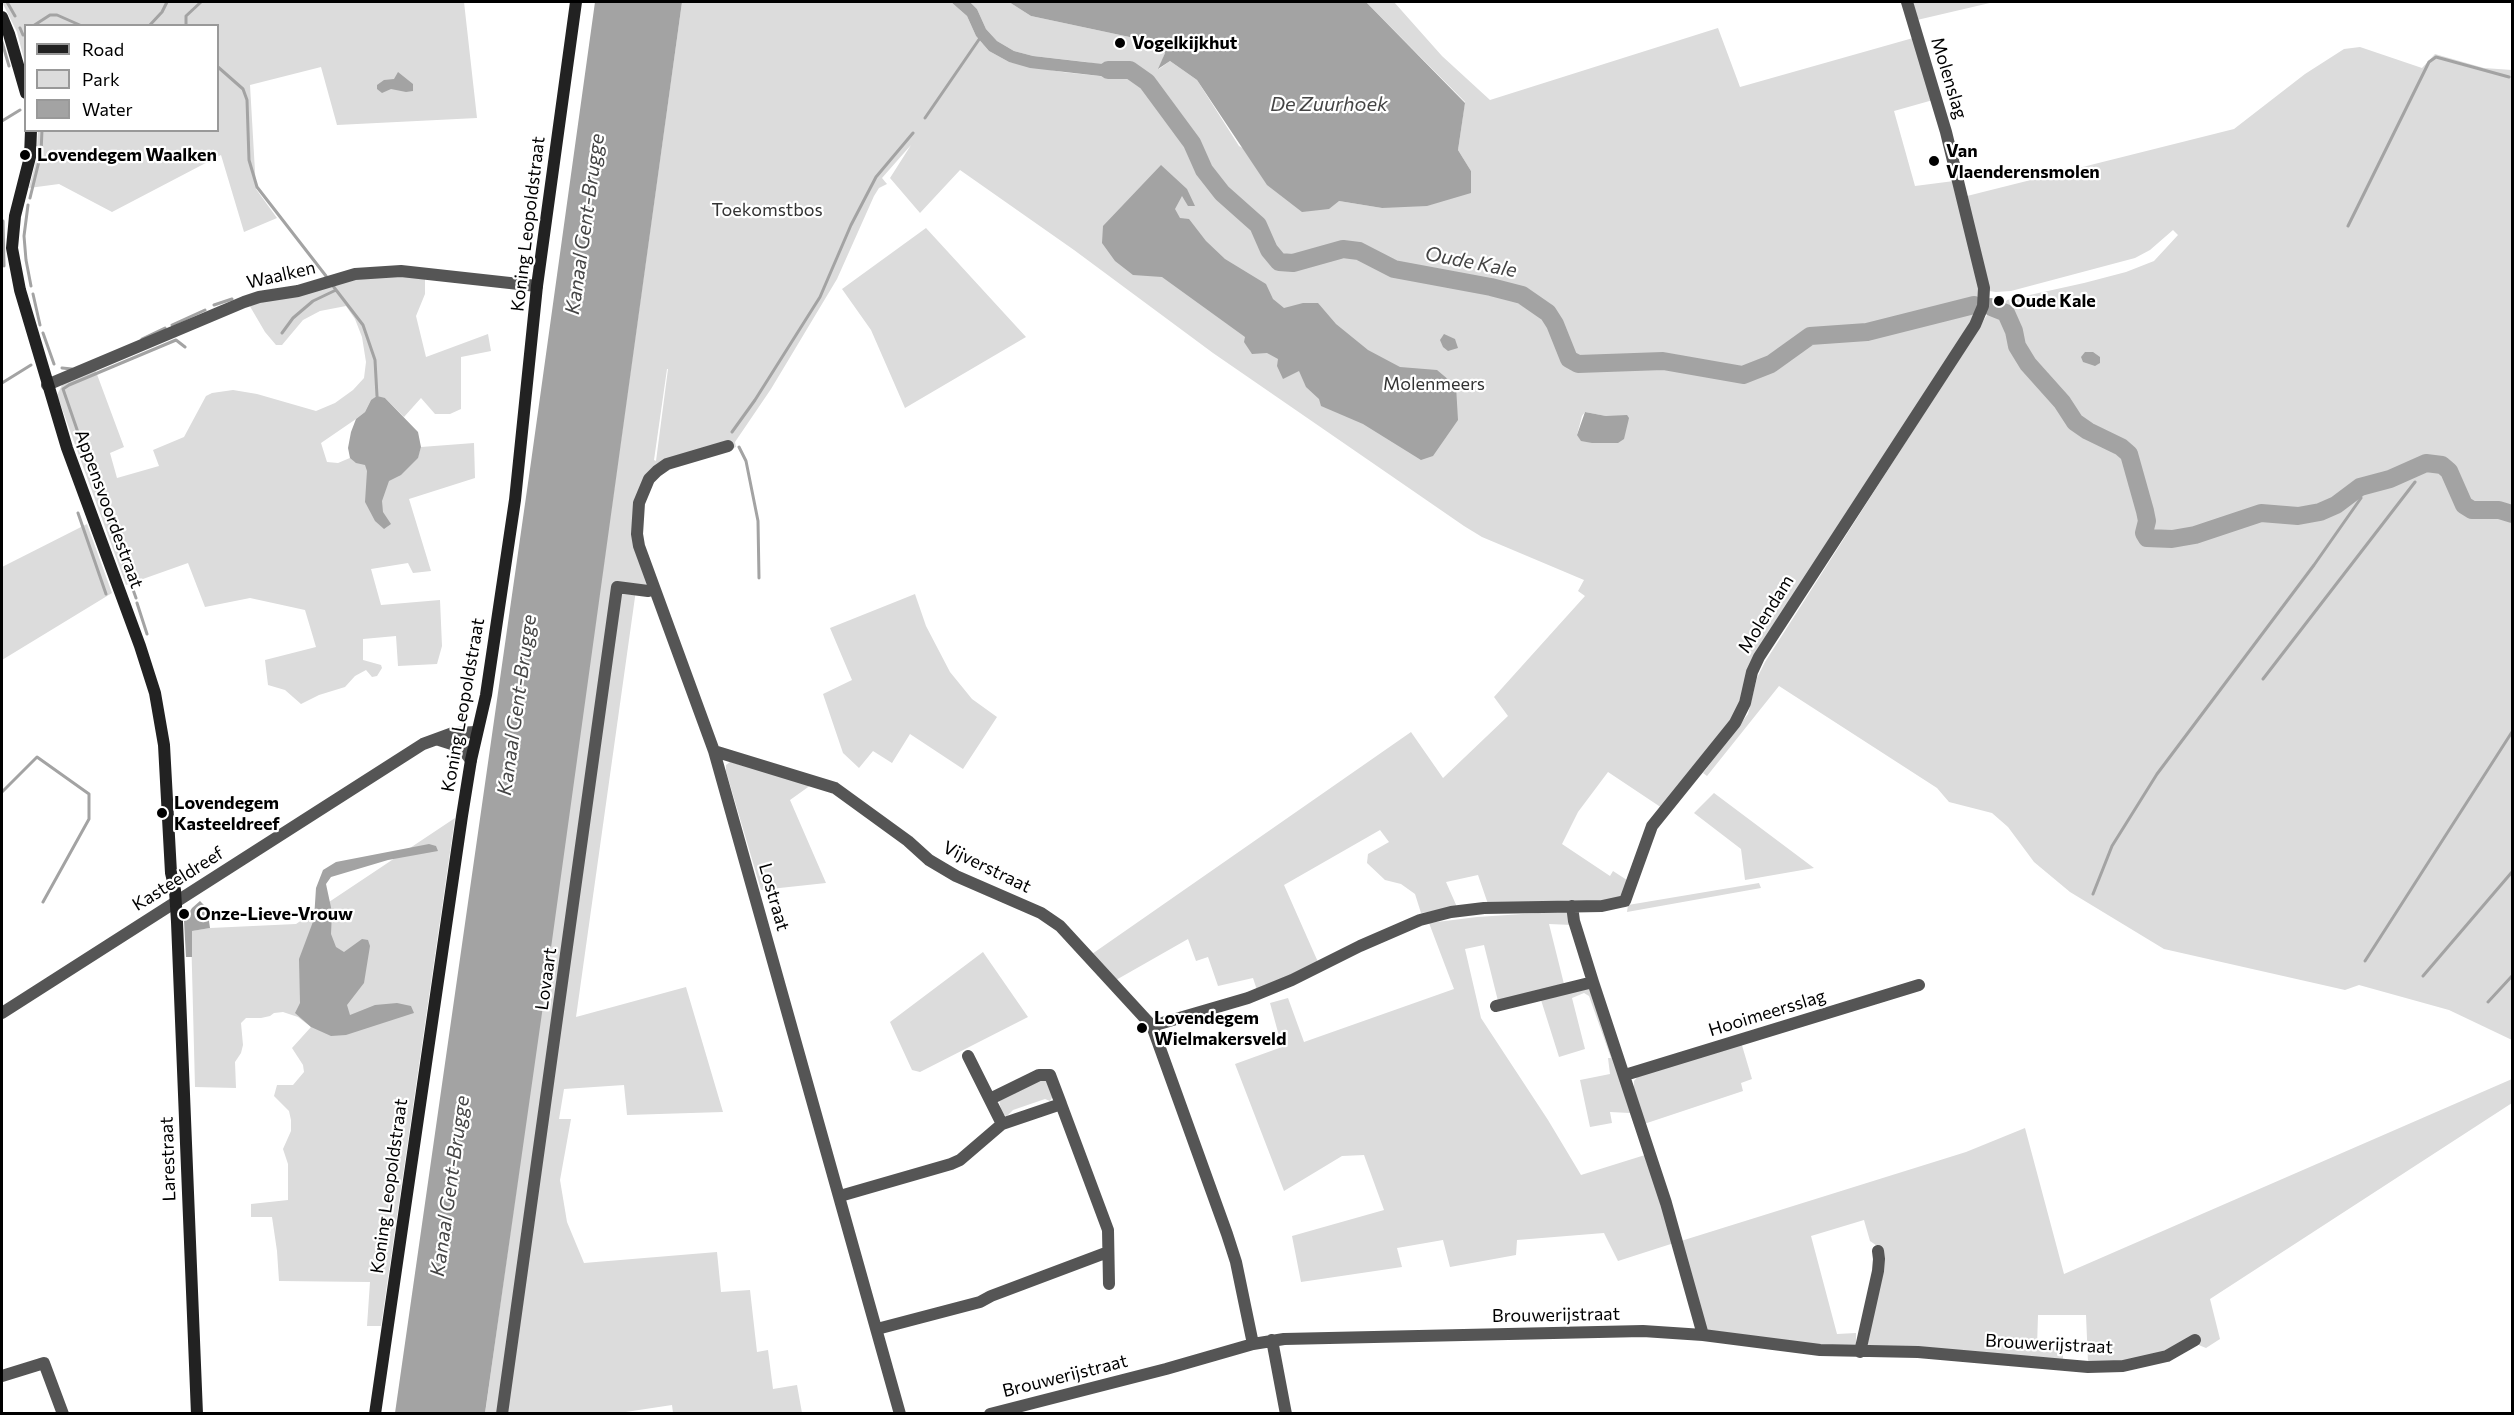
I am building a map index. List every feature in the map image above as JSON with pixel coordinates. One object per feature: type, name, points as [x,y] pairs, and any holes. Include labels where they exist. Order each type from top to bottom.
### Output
[{"type":"street","name":"Koning Leopoldstraat","points":[[375,1413],[471,760],[486,695],[515,500],[537,286],[576,2]]},
{"type":"street","name":"Molenslag","points":[[1907,2],[1947,132],[1984,288],[1983,306]]},
{"type":"street","points":[[2,17],[24,86]]},
{"type":"street","name":"Appensvoordestraat","points":[[31,132],[30,157],[15,216],[12,248],[20,290],[67,448],[140,646],[154,693],[164,746],[175,902]]},
{"type":"street","name":"Waalken","points":[[47,385],[244,302],[259,297],[298,291],[355,274],[401,271],[537,286]]},
{"type":"street","name":"Molendam","points":[[1572,906],[1612,905],[1625,901],[1644,841],[1652,826],[1735,723],[1759,657],[1976,325],[1983,306]]},
{"type":"street","name":"Lostraat","points":[[728,446],[667,464],[649,479],[639,503],[637,534],[654,589],[714,751],[900,1413]]},
{"type":"street","name":"Lovaart","points":[[502,1413],[617,587],[648,591],[654,589]]},
{"type":"street","name":"Kasteeldreef","points":[[2,1013],[423,744],[453,732],[477,732]]},
{"type":"street","points":[[436,739],[461,747],[471,760]]},
{"type":"street","name":"Vijverstraat","points":[[714,751],[835,788],[908,841],[929,860],[956,876],[1041,913],[1060,926],[1152,1026]]},
{"type":"street","name":"Larestraat","points":[[175,902],[196,1413]]},
{"type":"street","points":[[1253,1344],[1236,1262],[1152,1026],[1248,998],[1420,920],[1451,912],[1484,908],[1572,906],[1574,921],[1593,982],[1666,1203],[1703,1335]]},
{"type":"street","points":[[1496,1006],[1593,982]]},
{"type":"street","name":"Hooimeersslag","points":[[1625,1076],[1919,985]]},
{"type":"street","points":[[968,1056],[1002,1124]]},
{"type":"street","points":[[990,1099],[1039,1075],[1050,1075],[1108,1230],[1109,1284]]},
{"type":"street","points":[[840,1196],[955,1163],[1002,1124],[1061,1104]]},
{"type":"street","points":[[1860,1352],[1878,1271],[1880,1259],[1878,1251]]},
{"type":"street","points":[[877,1329],[980,1302],[1108,1252]]},
{"type":"street","name":"Brouwerijstraat","points":[[990,1413],[1166,1369],[1253,1344],[1322,1336],[1385,1338],[1643,1331],[1703,1335],[1785,1347],[1860,1352],[1918,1352],[2088,1367],[2122,1366],[2167,1356],[2195,1340]]},
{"type":"street","points":[[1272,1340],[1286,1413]]},
{"type":"street","points":[[2,1377],[44,1362],[63,1413]]},
{"type":"green space","points":[[2,2],[464,2],[477,118],[337,125],[321,67],[250,85],[256,189],[277,218],[244,232],[221,155],[112,212],[59,184],[29,188],[36,161],[38,132],[219,132],[219,24],[24,24],[24,59],[17,32]]},
{"type":"green space","name":"Toekomstbos","points":[[682,2],[951,2],[967,16],[976,36],[989,51],[1009,62],[1062,72],[1109,77],[1129,70],[1033,56],[1014,51],[997,41],[986,29],[977,9],[970,2],[1009,2],[1031,16],[1153,42],[1165,53],[1159,69],[1170,61],[1197,80],[1239,146],[1339,201],[1382,208],[1471,171],[1458,150],[1465,102],[1366,2],[1394,2],[1442,56],[1490,100],[1718,28],[1740,87],[1913,38],[1933,100],[1894,111],[1915,186],[1954,181],[1977,276],[1979,297],[1867,327],[1829,331],[1832,338],[1861,337],[1881,334],[1952,313],[1977,313],[1759,650],[1733,720],[1662,808],[1608,772],[1578,812],[1562,844],[1610,876],[1613,871],[1630,882],[1627,892],[1616,901],[1488,904],[1478,875],[1446,882],[1457,907],[1421,913],[1415,894],[1401,884],[1385,880],[1367,863],[1368,854],[1389,842],[1380,830],[1284,885],[1318,962],[1257,990],[1253,978],[1218,986],[1208,957],[1196,961],[1188,939],[1116,980],[1092,954],[1411,732],[1443,778],[1508,716],[1494,697],[1585,596],[1578,591],[1584,580],[1482,537],[1464,526],[1213,353],[1074,250],[960,170],[920,213],[890,178],[911,145],[882,178],[887,184],[879,188],[874,196],[837,279],[771,389],[735,442],[736,447],[731,449],[728,440],[661,465],[637,519],[654,589],[636,590],[576,1017],[686,987],[723,1112],[627,1115],[624,1085],[564,1089],[559,1119],[571,1119],[560,1180],[567,1222],[584,1263],[717,1252],[721,1292],[750,1290],[757,1352],[768,1350],[773,1389],[797,1385],[802,1413],[673,1413],[672,1405],[619,1413],[485,1414]],"holes":[[[1395,265],[1494,282],[1525,291],[1541,301],[1557,317],[1571,351],[1579,359],[1560,358],[1549,322],[1541,313],[1520,300],[1496,292],[1393,275]],[[667,369],[668,369],[656,461],[654,460]],[[1585,412],[1606,416],[1577,435]]]},
{"type":"green space","points":[[1912,2],[1994,2],[1917,20]]},
{"type":"green space","points":[[2360,47],[2422,68],[2435,54],[2484,68],[2512,70],[2512,1040],[2449,1010],[2359,985],[2345,990],[2164,949],[2070,892],[2034,862],[2008,827],[1992,813],[1949,802],[1937,788],[1779,686],[1707,776],[1703,773],[1748,714],[1757,678],[1765,662],[1987,315],[2001,318],[2024,367],[2059,404],[2074,425],[2118,449],[2124,456],[2131,469],[2141,531],[2148,533],[2140,479],[2129,448],[2116,439],[2089,428],[2071,412],[2065,399],[2031,362],[2002,308],[2007,300],[2126,272],[2154,261],[2178,235],[2173,230],[2150,250],[2135,258],[2011,291],[1989,291],[1967,196],[2234,129],[2305,74],[2344,49]]},
{"type":"green space","points":[[926,228],[1026,337],[905,408],[871,330],[842,289]]},
{"type":"green space","points":[[363,275],[425,277],[425,294],[416,316],[426,357],[488,334],[491,351],[461,357],[461,409],[450,414],[435,414],[421,398],[404,417],[385,398],[371,400],[365,412],[321,443],[327,462],[338,463],[371,449],[417,459],[421,447],[474,443],[475,478],[409,499],[431,571],[413,573],[408,563],[371,569],[381,605],[440,600],[442,646],[437,664],[398,666],[396,636],[363,639],[363,660],[381,665],[382,668],[377,676],[372,677],[366,670],[355,676],[345,687],[319,695],[301,704],[285,690],[268,685],[265,660],[316,647],[305,610],[250,598],[205,607],[188,563],[126,585],[57,395],[64,381],[95,369],[124,447],[110,453],[117,478],[159,466],[153,450],[184,437],[206,396],[212,393],[233,390],[257,394],[316,411],[335,403],[353,390],[364,378],[366,362],[362,337],[355,319],[346,306],[320,311],[303,320],[282,345],[276,345],[265,332],[248,303]]},
{"type":"green space","points":[[87,524],[112,593],[2,660],[2,567]]},
{"type":"green space","points":[[915,594],[926,626],[950,672],[972,699],[997,717],[963,769],[910,734],[892,763],[873,751],[859,768],[843,753],[823,694],[852,680],[830,628]]},
{"type":"green space","points":[[730,762],[811,785],[790,800],[826,883],[761,890],[726,771],[726,765]]},
{"type":"green space","points":[[1714,793],[1814,868],[1745,880],[1741,849],[1694,813]]},
{"type":"green space","points":[[455,818],[381,1326],[367,1326],[370,1282],[279,1281],[272,1217],[251,1217],[251,1204],[288,1200],[288,1164],[283,1149],[291,1131],[291,1120],[289,1111],[274,1096],[277,1085],[293,1085],[304,1072],[303,1065],[292,1048],[311,1027],[298,1017],[283,1012],[261,1018],[246,1018],[241,1023],[243,1045],[241,1053],[235,1062],[236,1088],[195,1087],[191,931],[296,924]]},
{"type":"green space","points":[[1759,883],[1761,888],[1627,912],[1628,905]]},
{"type":"green space","points":[[1569,911],[1572,925],[1549,924],[1564,984],[1498,1001],[1484,945],[1465,949],[1481,1018],[1581,1175],[1645,1155],[1630,1113],[1610,1112],[1612,1123],[1590,1127],[1580,1080],[1610,1074],[1608,1058],[1611,1058],[1589,996],[1584,993],[1572,998],[1585,1049],[1559,1057],[1541,1000],[1587,988],[1593,989],[1674,1243],[1618,1261],[1604,1233],[1517,1240],[1516,1255],[1450,1267],[1443,1240],[1397,1248],[1402,1267],[1301,1282],[1292,1236],[1384,1210],[1364,1155],[1342,1156],[1284,1191],[1235,1064],[1282,1047],[1270,1003],[1288,998],[1304,1042],[1454,989],[1429,923],[1477,917]]},
{"type":"green space","points":[[983,952],[1028,1017],[920,1072],[912,1070],[890,1022]]},
{"type":"green space","points":[[1741,1042],[1752,1079],[1741,1083],[1743,1091],[1644,1124],[1634,1091],[1634,1081],[1639,1075]]},
{"type":"green space","points":[[1041,1078],[1047,1079],[1053,1096],[1050,1101],[1045,1099],[1013,1110],[1007,1116],[1002,1115],[999,1100]]},
{"type":"green space","points":[[2512,1079],[2512,1103],[2210,1299],[2220,1339],[2206,1348],[2196,1344],[2123,1362],[2088,1362],[2086,1315],[2038,1315],[2037,1347],[2063,1349],[2063,1360],[1867,1347],[1883,1250],[1870,1241],[1864,1220],[1811,1236],[1837,1334],[1856,1333],[1856,1348],[1707,1330],[1681,1241],[1966,1152],[2025,1128],[2064,1274]]},
{"type":"water","name":"Kanaal Gent-Brugge","points":[[595,2],[682,2],[542,1013],[485,1413],[395,1413],[531,462]]},
{"type":"water","points":[[951,2],[970,2],[977,9],[986,29],[997,41],[1014,51],[1033,56],[1111,65],[1130,70],[1109,77],[1030,68],[1009,62],[989,51],[976,36],[967,16]]},
{"type":"water","name":"De Zuurhoek","points":[[1009,2],[1366,2],[1465,103],[1458,150],[1471,171],[1471,193],[1427,206],[1382,208],[1339,201],[1329,209],[1302,212],[1267,185],[1197,80],[1170,61],[1158,69],[1165,53],[1153,42],[1031,16]]},
{"type":"water","points":[[398,72],[413,84],[413,91],[391,89],[382,93],[377,89],[377,85],[384,80],[394,79]]},
{"type":"water","name":"Molenmeers","points":[[1161,165],[1187,189],[1195,206],[1188,206],[1182,196],[1175,209],[1180,218],[1189,219],[1206,241],[1225,259],[1266,284],[1273,299],[1284,308],[1303,303],[1318,303],[1336,324],[1368,350],[1400,367],[1437,370],[1456,386],[1458,420],[1433,456],[1421,460],[1363,424],[1321,406],[1319,399],[1306,387],[1299,371],[1283,379],[1277,366],[1278,359],[1267,353],[1252,354],[1244,342],[1245,337],[1162,277],[1133,275],[1115,261],[1102,243],[1103,226]]},
{"type":"water","points":[[1444,334],[1455,339],[1458,348],[1448,351],[1443,347],[1440,340]]},
{"type":"water","points":[[2085,352],[2093,352],[2100,357],[2100,363],[2095,366],[2083,362],[2081,357]]},
{"type":"water","points":[[377,396],[385,398],[418,432],[421,447],[418,458],[401,475],[389,481],[382,501],[383,512],[391,524],[384,529],[375,521],[365,502],[367,471],[365,465],[356,463],[350,458],[348,448],[356,419],[365,412],[371,400]]},
{"type":"water","points":[[1585,412],[1606,416],[1627,415],[1629,418],[1624,439],[1618,443],[1581,441],[1577,435]]},
{"type":"water","points":[[429,844],[436,846],[438,851],[388,860],[331,877],[326,884],[332,912],[331,934],[336,947],[344,952],[362,939],[368,940],[370,946],[364,983],[347,1005],[350,1015],[375,1005],[397,1003],[411,1006],[414,1013],[346,1035],[331,1036],[311,1027],[295,1013],[300,1003],[299,959],[314,919],[316,888],[323,870],[336,862]]},
{"type":"water","points":[[200,901],[207,908],[210,928],[192,931],[192,957],[186,957],[184,921],[192,908]]},
{"type":"waterway","points":[[7,2],[15,16]]},
{"type":"waterway","points":[[151,24],[162,12],[167,2]]},
{"type":"waterway","points":[[186,24],[186,16],[201,2]]},
{"type":"waterway","points":[[36,24],[50,15],[57,15],[77,24]]},
{"type":"waterway","points":[[20,28],[23,35]]},
{"type":"waterway","points":[[925,118],[980,38]]},
{"type":"waterway","points":[[2,42],[9,66]]},
{"type":"waterway","points":[[2348,226],[2429,62],[2436,57],[2509,77]]},
{"type":"waterway","points":[[219,68],[243,89],[247,100],[249,160],[257,187],[326,276]]},
{"type":"waterway","name":"Oude Kale","points":[[1108,70],[1130,70],[1147,82],[1192,143],[1204,170],[1222,193],[1258,225],[1269,250],[1279,262],[1293,263],[1343,249],[1359,251],[1394,269],[1522,295],[1548,313],[1569,359],[1578,364],[1663,361],[1743,375],[1771,364],[1810,336],[1867,332],[1974,305]]},
{"type":"waterway","points":[[2,121],[20,110]]},
{"type":"waterway","points":[[30,198],[41,153],[42,132]]},
{"type":"waterway","points":[[732,432],[820,297],[851,225],[876,177],[913,133]]},
{"type":"waterway","points":[[28,205],[24,236],[31,286]]},
{"type":"waterway","points":[[2,221],[4,266]]},
{"type":"waterway","points":[[333,286],[363,325],[375,360],[377,396]]},
{"type":"waterway","points":[[282,333],[293,318],[313,301],[336,290]]},
{"type":"waterway","points":[[33,294],[40,325]]},
{"type":"waterway","points":[[214,305],[232,299]]},
{"type":"waterway","name":"Oude Kale","points":[[1991,307],[2006,313],[2014,331],[2017,346],[2028,364],[2062,402],[2075,422],[2121,447],[2129,454],[2145,511],[2147,521],[2144,533],[2147,538],[2172,539],[2195,535],[2261,513],[2298,516],[2320,512],[2336,505],[2360,487],[2390,479],[2426,463],[2442,465],[2449,471],[2464,505],[2472,510],[2499,510],[2512,514]]},
{"type":"waterway","points":[[172,325],[205,310]]},
{"type":"waterway","points":[[142,339],[165,328]]},
{"type":"waterway","points":[[43,333],[54,364]]},
{"type":"waterway","points":[[102,502],[63,389],[176,340],[185,347]]},
{"type":"waterway","points":[[2,383],[31,365]]},
{"type":"waterway","points":[[62,368],[72,369]]},
{"type":"waterway","points":[[739,447],[746,461],[758,521],[759,578]]},
{"type":"waterway","points":[[2263,679],[2415,482]]},
{"type":"waterway","points":[[2093,894],[2112,846],[2157,774],[2314,565],[2361,498]]},
{"type":"waterway","points":[[105,509],[114,535]]},
{"type":"waterway","points":[[78,513],[106,594]]},
{"type":"waterway","points":[[118,547],[129,578]]},
{"type":"waterway","points":[[131,584],[136,598]]},
{"type":"waterway","points":[[137,603],[147,634]]},
{"type":"waterway","points":[[2365,961],[2512,732]]},
{"type":"waterway","points":[[2,792],[37,757],[89,794],[89,819],[43,902]]},
{"type":"waterway","points":[[2423,976],[2512,872]]},
{"type":"waterway","points":[[2488,1002],[2512,976]]},
{"type":"place","name":"Vogelkijkhut","points":[[1120,43]]},
{"type":"place","name":"Lovendegem Waalken","points":[[25,155]]},
{"type":"place","name":"Van Vlaenderensmolen","points":[[1934,161]]},
{"type":"place","name":"Oude Kale","points":[[1999,301]]},
{"type":"place","name":"Lovendegem Kasteeldreef","points":[[162,813]]},
{"type":"place","name":"Onze-Lieve-Vrouw","points":[[184,914]]},
{"type":"place","name":"Lovendegem Wielmakersveld","points":[[1142,1028]]}]
